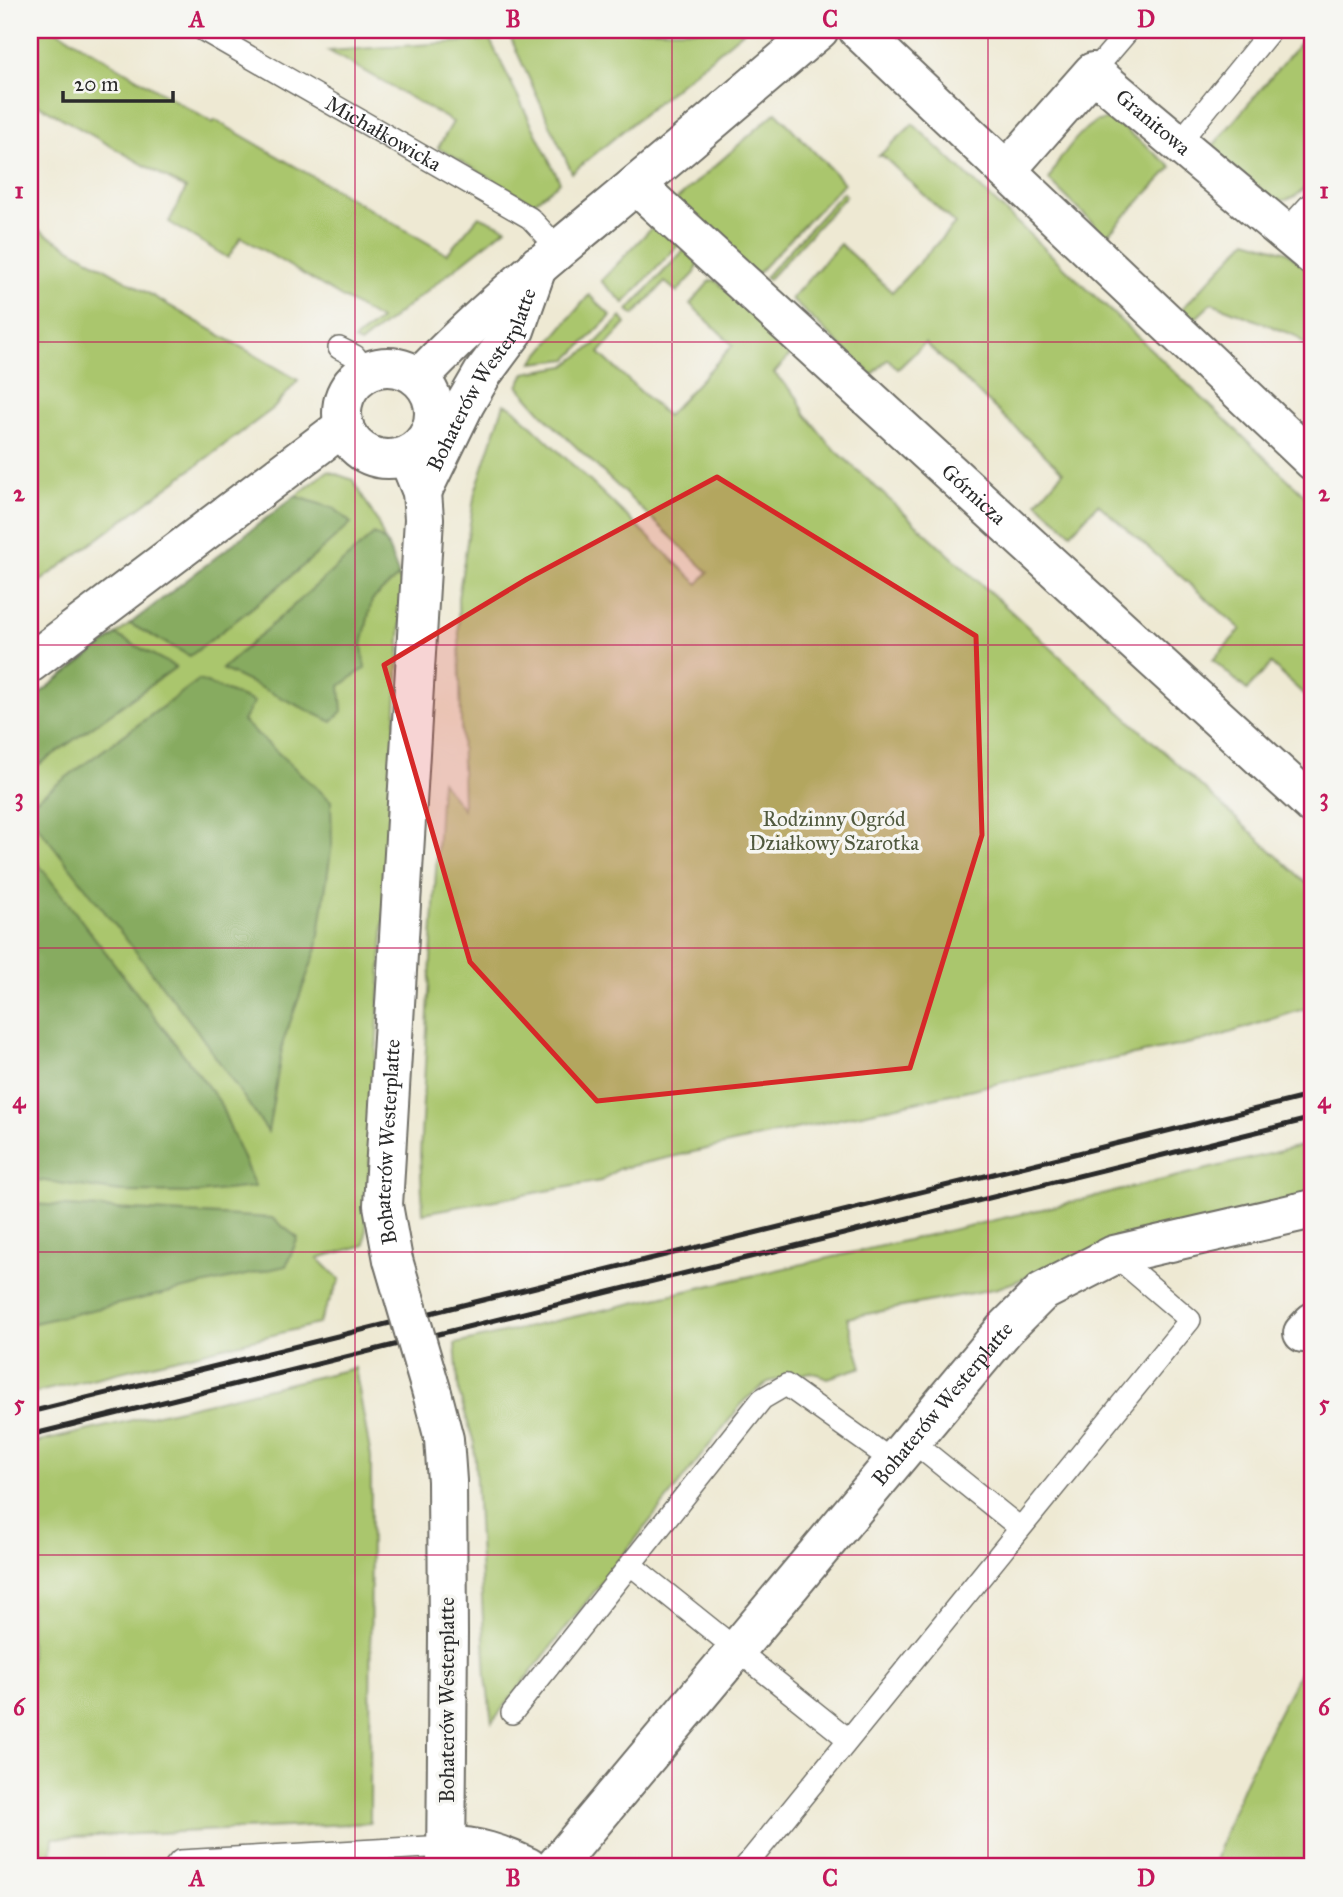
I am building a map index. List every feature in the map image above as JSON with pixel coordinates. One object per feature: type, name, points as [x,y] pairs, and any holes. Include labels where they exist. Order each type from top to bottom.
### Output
[{"type":"street","points":[[418,378],[548,256],[819,30]]},
{"type":"street","points":[[858,30],[1313,461]]},
{"type":"street","points":[[1006,171],[1093,72]]},
{"type":"street","name":"Granitowa","points":[[1093,72],[1299,244]]},
{"type":"street","name":"Górnicza","points":[[636,185],[1313,805]]},
{"type":"street","name":"Bohaterów Westerplatte","points":[[422,492],[477,383],[515,330],[548,256]]},
{"type":"street","points":[[383,367],[400,368],[418,378],[426,386],[434,417],[430,432],[420,445],[407,455],[392,459],[375,458],[350,440],[344,426],[342,409],[346,393],[355,381],[367,372],[383,367]]},
{"type":"street","points":[[30,663],[344,426]]},
{"type":"street","name":"Bohaterów Westerplatte","points":[[407,455],[422,492],[425,519],[383,1205],[393,1260],[444,1439],[447,1482],[446,1857]]},
{"type":"street","name":"Bohaterów Westerplatte","points":[[555,1867],[1004,1330],[1042,1292],[1114,1255],[1313,1209]]},
{"type":"street","points":[[446,1857],[460,1846],[502,1855],[528,1867]]},
{"type":"lane","name":"Michałkowicka","points":[[202,30],[530,218],[548,256]]},
{"type":"lane","points":[[1093,72],[1129,30]]},
{"type":"lane","points":[[1191,128],[1270,30]]},
{"type":"lane","points":[[1299,244],[1313,201]]},
{"type":"lane","points":[[338,348],[355,356],[367,372]]},
{"type":"lane","points":[[745,1867],[1190,1320],[1114,1255]]},
{"type":"lane","points":[[512,1713],[762,1399],[786,1385],[903,1451],[1020,1528]]},
{"type":"lane","points":[[631,1565],[848,1739]]},
{"type":"lane","points":[[175,1867],[180,1861],[446,1857]]},
{"type":"highlighted area","points":[[717,477],[976,636],[982,835],[910,1068],[597,1101],[470,962],[384,665],[527,579]]},
{"type":"green space","points":[[30,30],[56,30],[213,123],[215,120],[447,254],[479,216],[506,228],[360,344],[354,340],[380,320],[241,237],[228,258],[169,222],[186,189],[30,100]]},
{"type":"green space","points":[[507,30],[745,30],[572,173]]},
{"type":"green space","points":[[1311,30],[1313,179],[1292,198],[1276,200],[1211,148]]},
{"type":"green space","points":[[490,40],[560,182],[533,203],[438,148],[453,122],[329,51]]},
{"type":"green space","points":[[776,112],[844,183],[753,278],[674,202]]},
{"type":"green space","points":[[1112,119],[1172,167],[1106,236],[1049,180],[1062,156],[1082,133],[1095,122]]},
{"type":"green space","points":[[913,124],[1313,503],[1313,703],[1271,664],[1247,690],[1213,660],[1241,629],[1098,504],[1071,533],[1037,502],[1063,472],[925,343],[898,369],[888,359],[872,375],[791,299],[840,244],[892,292],[955,224],[883,156],[879,156]]},
{"type":"green space","points":[[843,192],[846,196],[768,280],[765,277]]},
{"type":"green space","points":[[657,222],[683,240],[624,303],[601,281]]},
{"type":"green space","points":[[30,225],[298,380],[274,408],[30,589]]},
{"type":"green space","points":[[1247,240],[1287,252],[1313,274],[1313,352],[1296,336],[1212,303],[1194,320],[1182,309]]},
{"type":"green space","points":[[684,250],[698,263],[695,273],[677,292],[665,282],[634,315],[628,310]]},
{"type":"green space","name":"Rodzinny Ogród Działkowy Szarotka","points":[[715,280],[794,351],[774,373],[797,397],[804,412],[830,445],[1313,889],[1313,1006],[1211,1039],[1013,1080],[618,1169],[601,1181],[423,1213],[420,1154],[441,781],[463,809],[458,598],[475,492],[504,404],[512,407],[698,584],[708,572],[549,421],[518,386],[525,373],[565,366],[594,345],[621,317],[626,324],[599,353],[667,416],[733,345],[690,304],[710,281]]},
{"type":"green space","points":[[589,295],[611,316],[568,359],[532,363]]},
{"type":"green space","points":[[328,471],[353,480],[377,521],[403,588],[365,1245],[318,1258],[340,1280],[318,1324],[30,1394],[30,701]]},
{"type":"green space","points":[[295,496],[335,509],[351,523],[292,575],[190,656],[130,624]]},
{"type":"green space","points":[[374,534],[386,542],[399,576],[372,600],[362,645],[365,668],[340,686],[342,711],[332,722],[222,669]]},
{"type":"green space","points":[[116,635],[176,667],[30,771],[30,701]]},
{"type":"green space","points":[[199,680],[254,702],[243,721],[331,801],[332,844],[317,948],[283,1042],[268,1132],[196,1029],[30,816],[30,804]]},
{"type":"green space","points":[[30,853],[219,1101],[255,1187],[197,1193],[121,1192],[30,1179]]},
{"type":"green space","points":[[1313,1143],[1313,1195],[1077,1259],[998,1288],[847,1318],[862,1367],[828,1378],[811,1372],[768,1382],[745,1400],[492,1722],[486,1678],[474,1443],[459,1393],[455,1344],[1073,1202]]},
{"type":"green space","points":[[30,1204],[272,1218],[298,1238],[286,1266],[30,1324]]},
{"type":"green space","points":[[355,1368],[371,1457],[370,1823],[53,1838],[50,1867],[30,1867],[30,1444]]},
{"type":"green space","points":[[1313,1648],[1313,1867],[1213,1867],[1233,1810],[1257,1755]]},
{"type":"railway","points":[[30,1412],[1313,1095]]},
{"type":"railway","points":[[30,1435],[1313,1118]]}]
